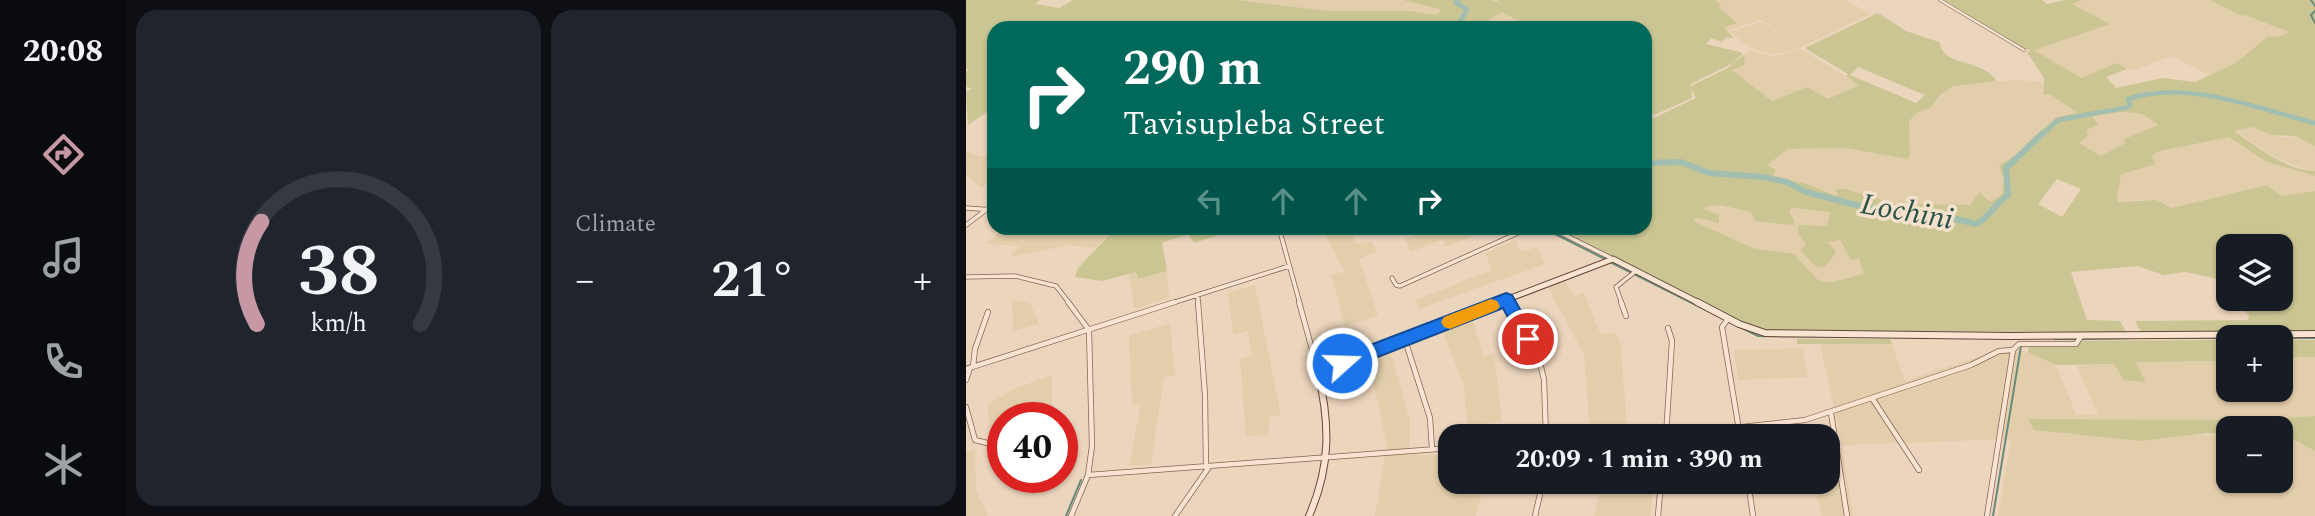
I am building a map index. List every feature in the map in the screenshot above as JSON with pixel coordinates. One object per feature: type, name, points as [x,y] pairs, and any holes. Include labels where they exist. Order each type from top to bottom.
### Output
[{"type":"street","points":[[1940,0],[2024,50]]},
{"type":"street","points":[[966,208],[986,210]]},
{"type":"street","points":[[966,225],[986,210]]},
{"type":"street","points":[[1281,235],[1327,414],[1324,459],[1309,516]]},
{"type":"street","points":[[1392,278],[1396,285],[1400,286],[1513,235]]},
{"type":"street","points":[[1565,235],[1728,319],[1765,333],[2080,338],[2315,334]]},
{"type":"street","points":[[1318,372],[1613,259]]},
{"type":"street","points":[[970,368],[1289,265]]},
{"type":"street","points":[[1626,316],[1616,287],[1636,271]]},
{"type":"street","points":[[966,277],[1016,276],[1056,286],[1089,330],[1093,414],[1088,475],[1072,516]]},
{"type":"street","points":[[1175,516],[1208,467],[1198,295]]},
{"type":"street","points":[[1506,299],[1539,358],[1545,391],[1546,424]]},
{"type":"street","points":[[966,380],[988,312]]},
{"type":"street","points":[[1728,319],[1722,327],[1738,424]]},
{"type":"street","points":[[1665,424],[1672,341],[1668,328]]},
{"type":"street","points":[[1987,516],[2013,350],[2019,344],[2025,343],[2076,344],[2080,338]]},
{"type":"street","points":[[1405,340],[1430,418],[1432,449]]},
{"type":"street","points":[[1789,424],[1831,413],[1902,386],[1971,365],[1999,351],[2013,350]]},
{"type":"street","points":[[1872,398],[1919,470]]},
{"type":"street","points":[[966,407],[975,440],[987,443]]},
{"type":"street","points":[[1831,413],[1847,516]]},
{"type":"street","points":[[1088,475],[1438,449]]},
{"type":"street","points":[[1535,516],[1540,494]]},
{"type":"street","points":[[1658,516],[1660,494]]},
{"type":"street","points":[[1750,494],[1753,516]]},
{"type":"shaded area","points":[[966,0],[1040,0],[1035,4],[1059,8],[1073,0],[1237,0],[1329,11],[1411,11],[1434,15],[1440,12],[1439,9],[1403,0],[1489,0],[1497,1],[1502,6],[1497,0],[1714,0],[1722,5],[1718,7],[1737,23],[1725,27],[1709,8],[1734,39],[1726,37],[1722,42],[1711,38],[1706,44],[1743,53],[1733,63],[1691,84],[1692,98],[1654,115],[1652,21],[1519,21],[1502,12],[1488,21],[987,21],[987,112],[968,125],[966,92],[972,88],[966,87],[966,72],[970,69],[966,69]]},
{"type":"shaded area","points":[[1237,0],[1403,0],[1429,5],[1440,11],[1434,15],[1411,11],[1329,11]]},
{"type":"shaded area","points":[[1714,0],[1845,0],[1871,14],[1793,51],[1770,54],[1751,48],[1729,32],[1761,22],[1792,40],[1761,20],[1728,30],[1725,27],[1736,23],[1717,7],[1722,5]]},
{"type":"shaded area","points":[[1944,0],[2042,0],[2047,4],[2083,0],[2072,4],[2110,24],[2034,50],[2081,78],[2117,63],[2127,69],[2106,77],[2116,88],[2162,78],[2195,82],[2236,63],[2267,37],[2281,36],[2289,32],[2242,16],[2210,0],[2315,0],[2315,146],[2296,136],[2271,135],[2252,127],[2234,131],[2283,163],[2315,171],[2315,176],[2265,161],[2229,137],[2156,152],[2152,156],[2155,164],[2120,175],[2117,198],[2118,202],[2156,200],[2172,208],[2267,185],[2282,196],[2315,191],[2315,332],[2293,332],[2293,325],[2216,325],[2216,332],[2141,332],[2135,321],[2248,320],[2245,311],[2293,311],[2293,234],[2216,234],[2216,279],[2185,272],[2164,275],[2137,266],[2071,272],[2087,320],[2120,321],[2126,332],[1768,331],[1737,321],[1570,235],[1652,235],[1652,119],[1696,98],[1691,88],[1693,85],[1726,69],[1745,54],[1744,65],[1732,70],[1772,101],[1807,87],[1828,99],[1859,85],[1846,76],[1848,74],[1805,48],[1878,13],[1906,31],[1939,42],[1947,55],[1983,69],[1997,81],[1954,86],[1941,94],[1932,107],[1917,113],[1909,121],[1910,156],[1907,159],[1846,148],[1787,149],[1768,165],[1775,170],[1773,177],[1807,184],[1837,196],[1836,189],[1845,189],[1896,204],[1970,205],[1980,192],[1990,202],[2002,195],[2004,179],[1999,166],[2023,151],[2026,144],[2057,117],[2078,113],[2051,95],[2043,94],[2044,78],[2027,52],[2032,50],[2024,49]],"holes":[[[1858,67],[1925,95],[1916,103],[1850,75]],[[2123,112],[2142,114],[2159,125],[2124,139],[2125,143],[2101,156],[2079,143],[2088,135],[2086,130],[2098,125],[2092,116]],[[2057,179],[2081,189],[2062,217],[2038,204]],[[1720,205],[1751,212],[1755,221],[1793,225],[1794,220],[1789,212],[1792,208],[1830,212],[1827,226],[1799,225],[1798,232],[1806,245],[1800,250],[1815,265],[1823,267],[1836,252],[1828,242],[1840,240],[1851,260],[1859,259],[1864,274],[1832,282],[1819,281],[1794,254],[1753,248],[1693,221],[1696,218],[1719,223],[1719,215],[1705,210],[1705,207]]]},
{"type":"shaded area","points":[[2083,0],[2210,0],[2242,16],[2245,14],[2290,32],[2267,37],[2236,63],[2210,75],[2171,56],[2131,71],[2117,63],[2081,78],[2033,50],[2109,24],[2071,4]]},
{"type":"shaded area","points":[[1502,12],[1522,21],[1488,21]]},
{"type":"shaded area","points":[[1801,49],[1860,85],[1827,99],[1807,87],[1772,101],[1731,69],[1744,65],[1745,54],[1750,51],[1775,56]]},
{"type":"shaded area","points":[[2020,80],[2042,82],[2043,94],[2051,95],[2079,114],[2040,133],[2026,144],[2024,151],[2000,169],[2004,179],[2002,195],[1990,203],[1976,200],[1970,205],[1956,206],[1896,204],[1845,189],[1838,196],[1807,184],[1771,176],[1768,166],[1786,149],[1846,148],[1907,159],[1910,155],[1909,121],[1917,113],[1932,107],[1947,90],[1962,84]]},
{"type":"shaded area","points":[[2123,112],[2142,114],[2160,125],[2124,139],[2125,143],[2101,156],[2078,143],[2087,135],[2091,116]]},
{"type":"shaded area","points":[[2252,127],[2283,138],[2296,136],[2315,146],[2315,171],[2303,169],[2271,155],[2234,130]]},
{"type":"shaded area","points":[[2229,137],[2265,161],[2315,176],[2315,191],[2282,197],[2267,185],[2172,208],[2164,203],[2146,200],[2118,201],[2116,194],[2120,175],[2135,168],[2156,152]]},
{"type":"shaded area","points":[[966,151],[982,157],[987,154],[987,184],[981,188],[966,174]]},
{"type":"shaded area","points":[[1720,205],[1752,212],[1789,212],[1791,208],[1830,212],[1827,226],[1801,238],[1807,246],[1801,250],[1828,267],[1836,252],[1828,242],[1840,239],[1851,260],[1859,259],[1865,274],[1832,282],[1819,281],[1794,254],[1753,248],[1693,221],[1695,218],[1709,222],[1705,207]]},
{"type":"shaded area","points":[[996,235],[1109,235],[1095,248],[1070,245],[1010,257],[1019,246],[987,244]]},
{"type":"shaded area","points":[[1109,235],[1185,235],[1162,243],[1167,271],[1138,279],[1136,272],[1102,281],[1075,277],[1078,268]]},
{"type":"shaded area","points":[[1189,235],[1219,235],[1194,243]]},
{"type":"shaded area","points":[[1325,235],[1353,235],[1356,244],[1372,241],[1377,252],[1359,259],[1378,315],[1345,326],[1331,275],[1345,271]]},
{"type":"shaded area","points":[[1416,235],[1476,235],[1447,247],[1442,240],[1411,252],[1404,239]]},
{"type":"shaded area","points":[[1515,240],[1521,252],[1537,247],[1545,264],[1419,309],[1416,300],[1491,270],[1486,253]]},
{"type":"shaded area","points":[[1167,271],[1169,298],[1134,309],[1129,274],[1137,272],[1139,279]]},
{"type":"shaded area","points":[[1565,281],[1574,296],[1584,293],[1601,335],[1616,332],[1621,346],[1626,424],[1589,424],[1584,355],[1548,287]]},
{"type":"shaded area","points":[[1255,285],[1281,416],[1270,417],[1268,435],[1246,436],[1240,359],[1252,355],[1248,331],[1233,335],[1228,293]]},
{"type":"shaded area","points":[[1012,300],[1030,303],[1039,324],[1013,331]]},
{"type":"shaded area","points":[[1473,320],[1483,356],[1494,354],[1502,421],[1468,424],[1463,382],[1443,332]]},
{"type":"shaded area","points":[[1170,323],[1175,375],[1164,378],[1151,464],[1129,466],[1141,403],[1132,405],[1129,336]]},
{"type":"shaded area","points":[[1797,339],[1890,339],[1892,344],[1797,344]]},
{"type":"shaded area","points":[[2216,340],[2216,361],[2135,362],[2146,382],[2124,380],[2114,364],[2056,365],[2028,352],[2030,341]]},
{"type":"shaded area","points":[[2293,340],[2315,340],[2315,357],[2293,358]]},
{"type":"shaded area","points":[[1820,344],[1892,344],[1905,381],[2005,348],[2028,352],[2056,365],[2076,414],[2098,415],[2077,366],[2114,364],[2146,381],[2134,362],[2216,361],[2216,402],[2293,402],[2293,358],[2315,357],[2315,416],[2216,416],[2216,420],[2029,419],[2062,434],[2216,435],[2216,493],[2293,493],[2294,440],[2315,451],[2315,516],[1998,516],[2011,439],[1842,445],[1840,424],[1837,424]]},
{"type":"shaded area","points":[[1803,348],[1808,377],[1738,380],[1734,350]]},
{"type":"shaded area","points":[[1390,350],[1410,421],[1409,455],[1438,455],[1438,494],[1481,494],[1476,516],[1375,516],[1387,445],[1368,359]]},
{"type":"shaded area","points":[[1052,375],[1052,402],[992,402],[1016,388]]},
{"type":"shaded area","points":[[2315,416],[2315,451],[2293,440],[2293,417]]},
{"type":"shaded area","points":[[2028,419],[2216,420],[2216,434],[2141,441],[2034,430]]},
{"type":"shaded area","points":[[1840,448],[1853,516],[1822,516],[1816,494],[1840,494]]},
{"type":"shaded area","points":[[975,449],[976,490],[988,516],[966,516],[966,452]]},
{"type":"shaded area","points":[[1599,494],[1652,494],[1650,516],[1594,516]]},
{"type":"waterway","name":"Lochini","points":[[1458,0],[1456,3],[1467,9],[1461,21]]},
{"type":"waterway","points":[[2311,0],[2315,6]]},
{"type":"waterway","points":[[2315,11],[2311,15],[2315,23]]},
{"type":"waterway","name":"Lochini","points":[[2042,135],[2058,120],[2124,108],[2130,106],[2128,99],[2175,92],[2223,98],[2315,123]]},
{"type":"waterway","name":"Lochini","points":[[1652,163],[1681,162],[1709,173],[1763,177],[1787,182],[1806,192],[1856,205],[1902,214],[1948,217],[1976,224],[2008,195],[2006,168],[2043,133]]},
{"type":"waterway","points":[[1557,235],[1605,259]]},
{"type":"waterway","points":[[1610,262],[1758,336],[1880,337]]},
{"type":"waterway","points":[[1914,338],[1954,338]]},
{"type":"waterway","points":[[2082,339],[2136,338]]},
{"type":"waterway","points":[[2148,338],[2216,338]]},
{"type":"waterway","points":[[2293,338],[2315,338]]},
{"type":"waterway","points":[[2054,339],[2076,339]]},
{"type":"waterway","points":[[1993,516],[2021,346]]},
{"type":"waterway","points":[[1066,516],[1081,480]]},
{"type":"slow traffic","points":[[1450,322],[1491,306]]},
{"type":"route","points":[[1342,363],[1506,299],[1528,339]]}]
